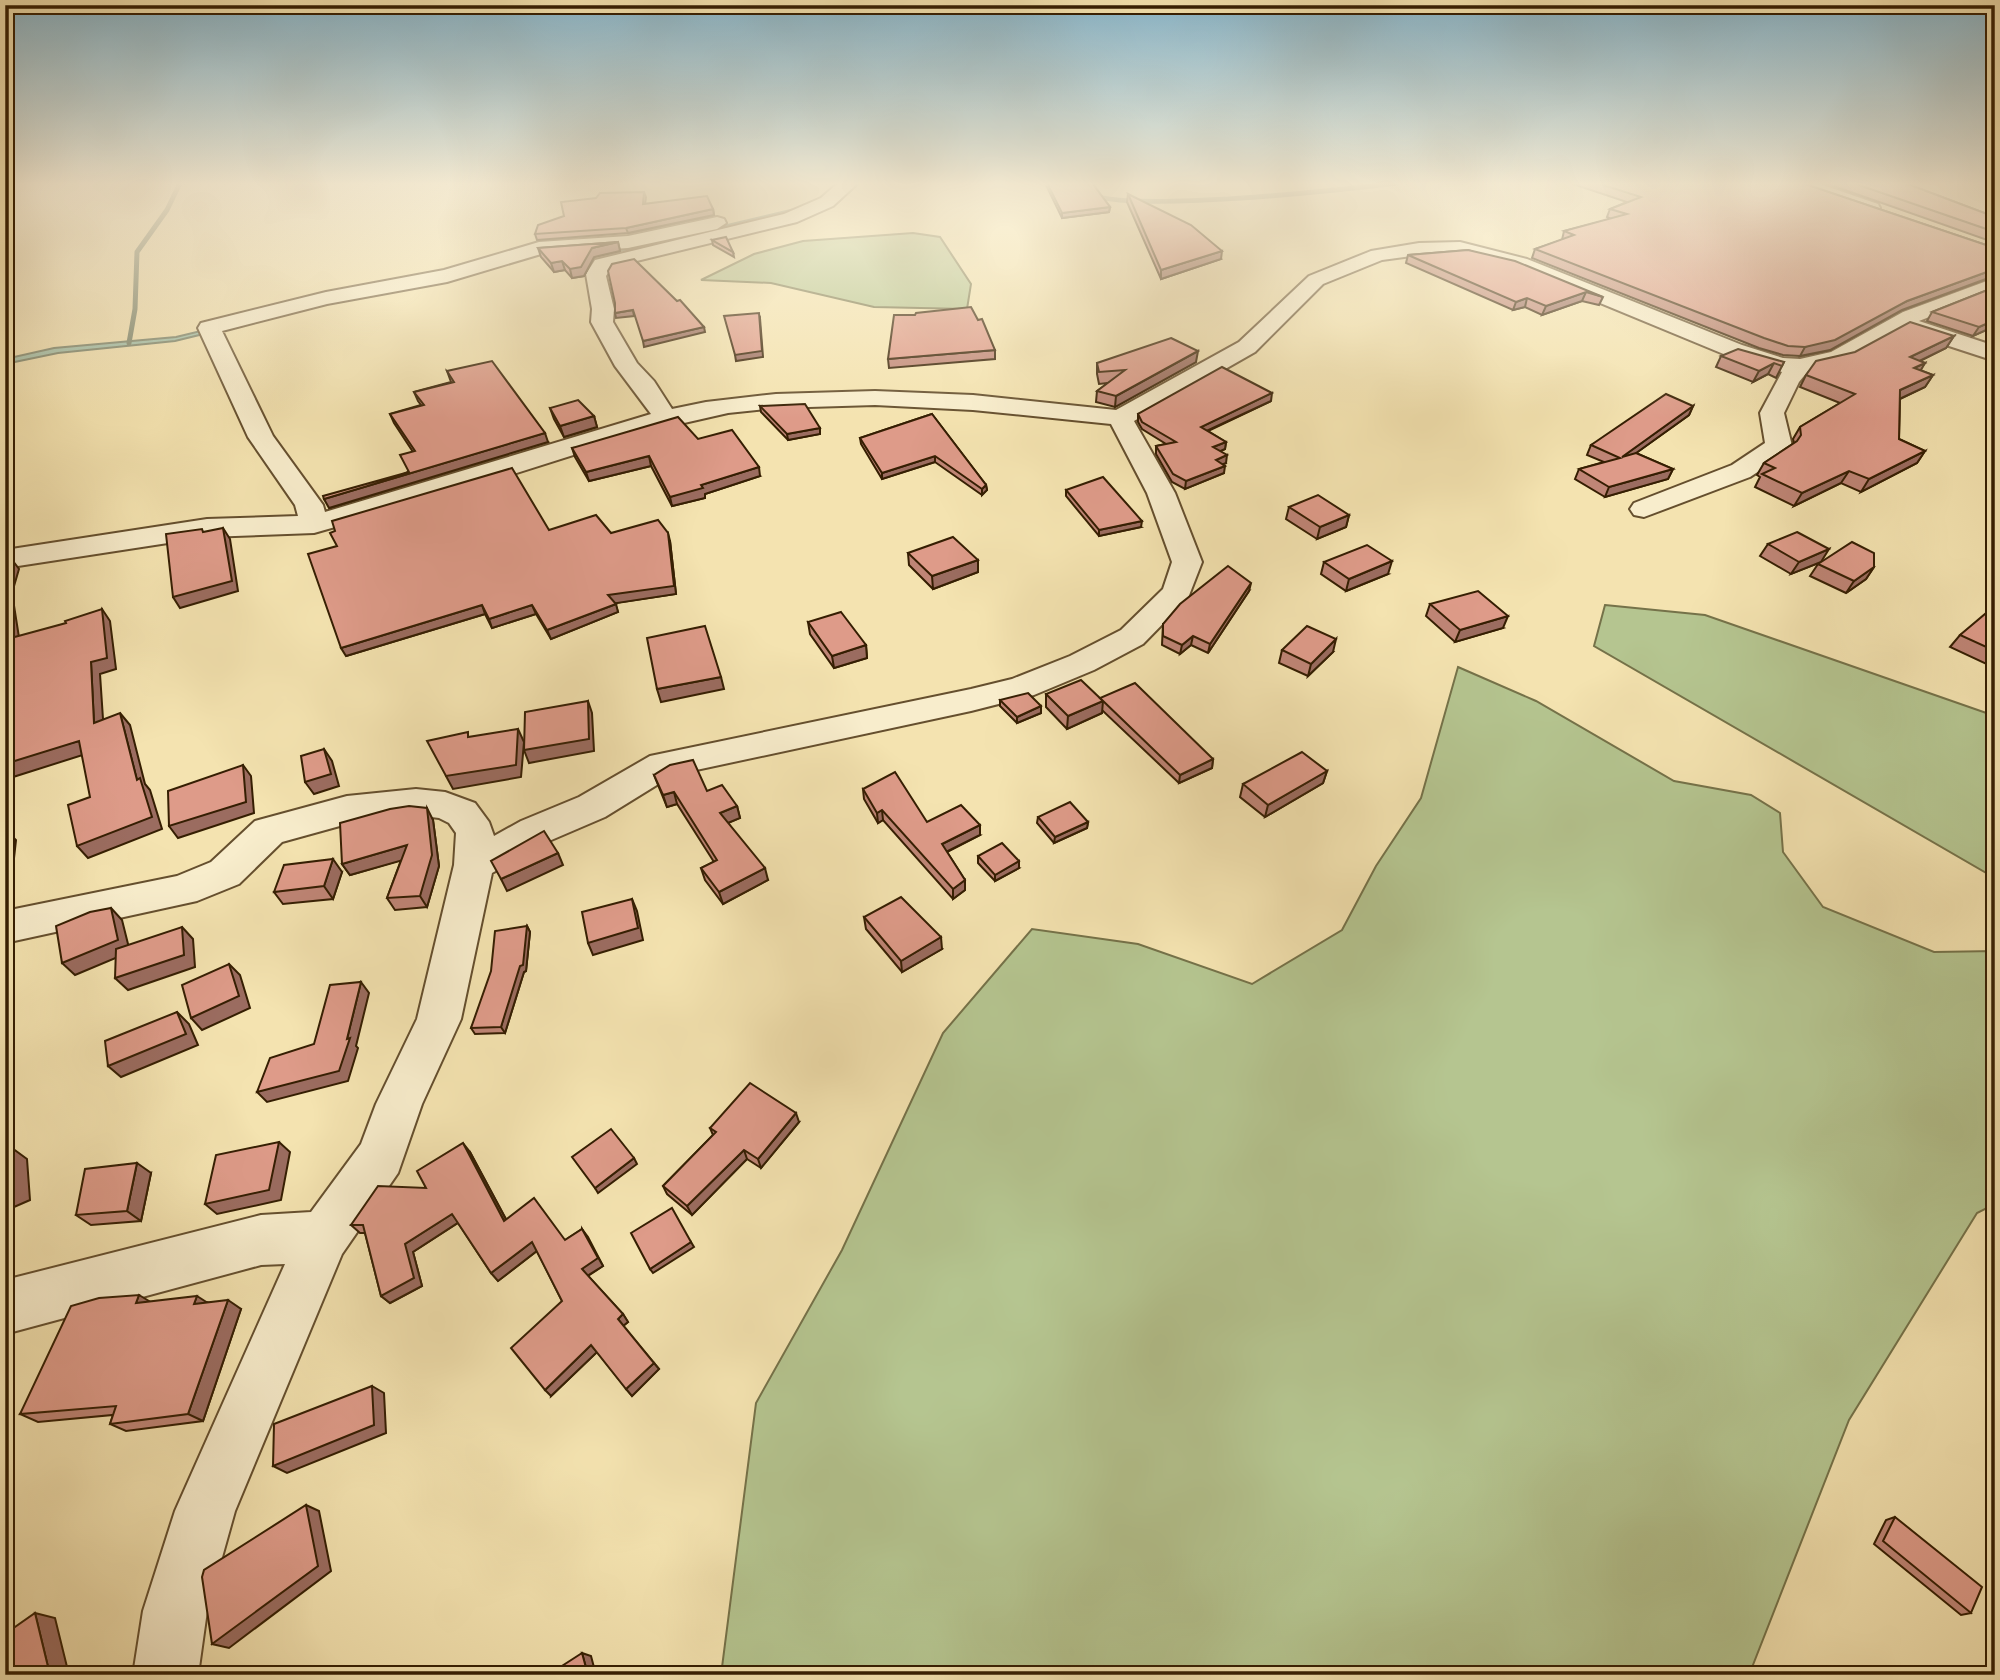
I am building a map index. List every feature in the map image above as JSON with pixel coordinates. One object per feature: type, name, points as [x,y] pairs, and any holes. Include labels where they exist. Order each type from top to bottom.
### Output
[{"type":"street","points":[[314,524],[309,505],[261,437],[213,335],[326,298],[447,276],[489,261]]},
{"type":"street","points":[[604,261],[602,269],[596,274],[605,307],[602,322],[627,366],[645,386],[666,418]]},
{"type":"street","points":[[5,559],[207,528],[314,524],[407,500],[666,418],[728,406],[875,398],[974,401],[1120,418],[1247,347],[1316,280],[1362,261]]},
{"type":"street","points":[[1514,261],[1734,351],[1780,365],[1800,366],[1839,357],[1902,323],[1995,284]]},
{"type":"street","points":[[1902,323],[1995,354]]},
{"type":"street","points":[[1644,509],[1741,471],[1779,446],[1772,413],[1788,380],[1800,366]]},
{"type":"street","points":[[474,865],[535,831],[592,807],[663,765],[838,726],[971,701],[1022,687],[1082,663],[1132,637],[1177,592],[1187,562],[1161,494],[1120,418]]},
{"type":"street","points":[[5,927],[183,890],[225,873],[269,831],[348,810],[416,802],[462,813],[475,832],[474,865],[439,1019],[399,1104],[381,1157],[324,1236],[205,1511],[175,1611],[166,1675]]},
{"type":"street","points":[[5,1307],[261,1240],[324,1236]]},
{"type":"shaded area","points":[[499,261],[175,341],[58,353],[5,364],[5,359],[54,348],[176,337]]},
{"type":"shaded area","points":[[739,261],[956,261],[971,284],[967,309],[874,307],[771,283],[701,280]]},
{"type":"shaded area","points":[[1605,605],[1705,615],[1995,716],[1995,878],[1594,646]]},
{"type":"shaded area","points":[[1458,667],[1536,701],[1674,781],[1751,795],[1780,813],[1783,852],[1823,907],[1934,952],[1995,951],[1995,1204],[1977,1213],[1849,1420],[1749,1675],[721,1675],[756,1403],[842,1250],[943,1033],[1032,929],[1138,944],[1252,984],[1342,930],[1376,866],[1421,798]]},
{"type":"building","points":[[562,261],[584,261],[581,267],[570,269]]},
{"type":"building","points":[[636,261],[677,301],[680,300],[704,327],[643,341],[633,310],[615,313],[608,271],[612,264]]},
{"type":"building","points":[[1157,261],[1189,261],[1161,270]]},
{"type":"building","points":[[1423,261],[1516,261],[1603,297],[1586,292],[1546,306],[1527,298],[1516,302]]},
{"type":"building","points":[[1567,261],[1995,261],[1995,269],[1907,301],[1835,340],[1805,347],[1788,346]]},
{"type":"building","points":[[1995,287],[1995,320],[1979,327],[1932,312]]},
{"type":"building","points":[[971,307],[978,320],[982,319],[995,350],[888,359],[894,315],[915,315]]},
{"type":"building","points":[[759,313],[762,351],[735,355],[724,316]]},
{"type":"building","points":[[1910,322],[1954,336],[1910,357],[1925,363],[1914,368],[1933,375],[1900,390],[1899,439],[1925,451],[1869,479],[1849,471],[1802,493],[1762,474],[1775,468],[1764,463],[1797,441],[1801,435],[1800,427],[1855,394],[1806,375],[1816,361],[1855,352]]},
{"type":"building","points":[[1171,338],[1198,351],[1116,396],[1097,391],[1125,370],[1099,372],[1097,363]]},
{"type":"building","points":[[1738,349],[1784,362],[1782,366],[1774,363],[1759,371],[1721,356]]},
{"type":"building","points":[[492,361],[545,433],[324,499],[323,496],[409,472],[400,455],[415,451],[390,414],[424,405],[414,392],[454,382],[447,371]]},
{"type":"building","points":[[1222,367],[1272,393],[1201,427],[1226,442],[1213,447],[1227,455],[1216,460],[1225,466],[1186,481],[1173,474],[1156,446],[1176,442],[1142,422],[1138,414]]},
{"type":"building","points":[[1666,394],[1693,406],[1622,457],[1636,453],[1673,469],[1609,487],[1579,469],[1620,458],[1591,445]]},
{"type":"building","points":[[578,400],[594,416],[560,426],[550,408]]},
{"type":"building","points":[[805,404],[820,428],[787,434],[760,406]]},
{"type":"building","points":[[932,414],[986,485],[982,489],[935,456],[882,473],[860,438]]},
{"type":"building","points":[[678,417],[698,439],[732,430],[759,467],[670,497],[649,456],[586,472],[572,448]]},
{"type":"building","points":[[512,468],[549,530],[596,515],[611,533],[658,520],[668,533],[674,586],[608,595],[616,604],[547,630],[532,605],[489,619],[482,605],[341,648],[308,554],[337,546],[330,533],[335,531],[332,521]]},
{"type":"building","points":[[1103,477],[1142,521],[1099,530],[1066,490]]},
{"type":"building","points":[[1318,495],[1349,515],[1320,527],[1289,507]]},
{"type":"building","points":[[223,528],[232,581],[173,597],[166,534]]},
{"type":"building","points":[[1797,532],[1829,549],[1799,562],[1768,544]]},
{"type":"building","points":[[953,537],[978,560],[932,576],[908,553]]},
{"type":"building","points":[[1852,542],[1874,553],[1874,567],[1854,581],[1818,564]]},
{"type":"building","points":[[1367,545],[1392,561],[1349,579],[1324,562]]},
{"type":"building","points":[[5,557],[10,557],[5,572]]},
{"type":"building","points":[[1228,566],[1251,583],[1210,644],[1193,636],[1182,645],[1163,636],[1163,624],[1180,604]]},
{"type":"building","points":[[1478,591],[1508,616],[1460,630],[1430,604]]},
{"type":"building","points":[[5,600],[11,638],[66,623],[65,621],[102,609],[107,658],[91,662],[94,723],[120,713],[137,780],[140,778],[152,817],[77,846],[68,805],[90,797],[79,741],[5,764]]},
{"type":"building","points":[[841,612],[866,645],[832,656],[808,622]]},
{"type":"building","points":[[1985,614],[1995,618],[1995,651],[1960,635]]},
{"type":"building","points":[[705,626],[721,677],[657,689],[647,638]]},
{"type":"building","points":[[1307,626],[1336,639],[1311,664],[1282,650]]},
{"type":"building","points":[[1081,680],[1103,701],[1068,716],[1046,694]]},
{"type":"building","points":[[1135,683],[1213,759],[1180,775],[1100,698]]},
{"type":"building","points":[[1028,693],[1041,706],[1017,717],[1000,700]]},
{"type":"building","points":[[588,701],[589,739],[524,750],[525,712]]},
{"type":"building","points":[[518,729],[516,765],[446,776],[427,741],[468,732],[468,737]]},
{"type":"building","points":[[324,749],[331,774],[305,782],[301,756]]},
{"type":"building","points":[[1302,752],[1327,771],[1268,805],[1243,784]]},
{"type":"building","points":[[693,760],[707,791],[722,785],[737,806],[720,813],[765,868],[719,892],[701,868],[717,860],[674,792],[663,795],[654,775],[670,765]]},
{"type":"building","points":[[243,765],[246,802],[169,826],[168,791]]},
{"type":"building","points":[[895,772],[927,822],[961,805],[980,825],[942,844],[965,880],[953,889],[882,810],[877,813],[863,789]]},
{"type":"building","points":[[1070,802],[1088,822],[1055,837],[1038,817]]},
{"type":"building","points":[[409,806],[427,808],[432,855],[420,896],[387,898],[407,845],[342,864],[340,823]]},
{"type":"building","points":[[544,831],[558,853],[501,879],[491,861]]},
{"type":"building","points":[[1002,843],[1019,861],[995,875],[978,856]]},
{"type":"building","points":[[333,859],[324,886],[274,892],[284,865]]},
{"type":"building","points":[[901,897],[941,937],[901,961],[864,917]]},
{"type":"building","points":[[632,899],[638,928],[588,943],[582,912]]},
{"type":"building","points":[[111,908],[118,940],[62,963],[56,926],[90,912]]},
{"type":"building","points":[[527,926],[523,965],[520,966],[501,1027],[471,1028],[491,971],[495,931]]},
{"type":"building","points":[[182,927],[184,955],[115,978],[116,949]]},
{"type":"building","points":[[229,964],[239,996],[191,1018],[182,985]]},
{"type":"building","points":[[361,982],[347,1039],[350,1038],[339,1071],[257,1092],[270,1058],[314,1044],[330,985]]},
{"type":"building","points":[[177,1012],[186,1034],[108,1066],[105,1041]]},
{"type":"building","points":[[750,1083],[796,1113],[758,1159],[744,1150],[687,1206],[663,1186],[716,1132],[710,1128]]},
{"type":"building","points":[[611,1129],[634,1158],[595,1188],[572,1157]]},
{"type":"building","points":[[279,1142],[269,1190],[205,1204],[216,1155]]},
{"type":"building","points":[[463,1143],[504,1221],[534,1198],[565,1240],[582,1229],[598,1258],[582,1269],[623,1314],[618,1319],[654,1363],[626,1389],[591,1345],[545,1390],[511,1348],[562,1301],[532,1242],[491,1273],[452,1214],[405,1244],[414,1278],[381,1296],[363,1225],[351,1225],[378,1186],[426,1188],[417,1171]]},
{"type":"building","points":[[12,1148],[14,1189],[5,1193],[5,1151]]},
{"type":"building","points":[[137,1163],[127,1211],[76,1215],[85,1169]]},
{"type":"building","points":[[672,1208],[691,1242],[650,1269],[631,1233]]},
{"type":"building","points":[[139,1295],[136,1303],[197,1296],[194,1304],[228,1300],[188,1414],[110,1424],[116,1406],[20,1414],[71,1306],[99,1298]]},
{"type":"building","points":[[372,1386],[374,1425],[273,1466],[274,1424]]},
{"type":"building","points":[[306,1505],[318,1566],[212,1644],[202,1577],[204,1570]]},
{"type":"building","points":[[1895,1517],[1982,1587],[1971,1613],[1883,1541]]},
{"type":"building","points":[[35,1613],[50,1675],[5,1675],[5,1634]]},
{"type":"building","points":[[582,1653],[588,1675],[548,1675]]},
{"type":"waterway","points":[[129,343],[135,309],[137,261]]}]
